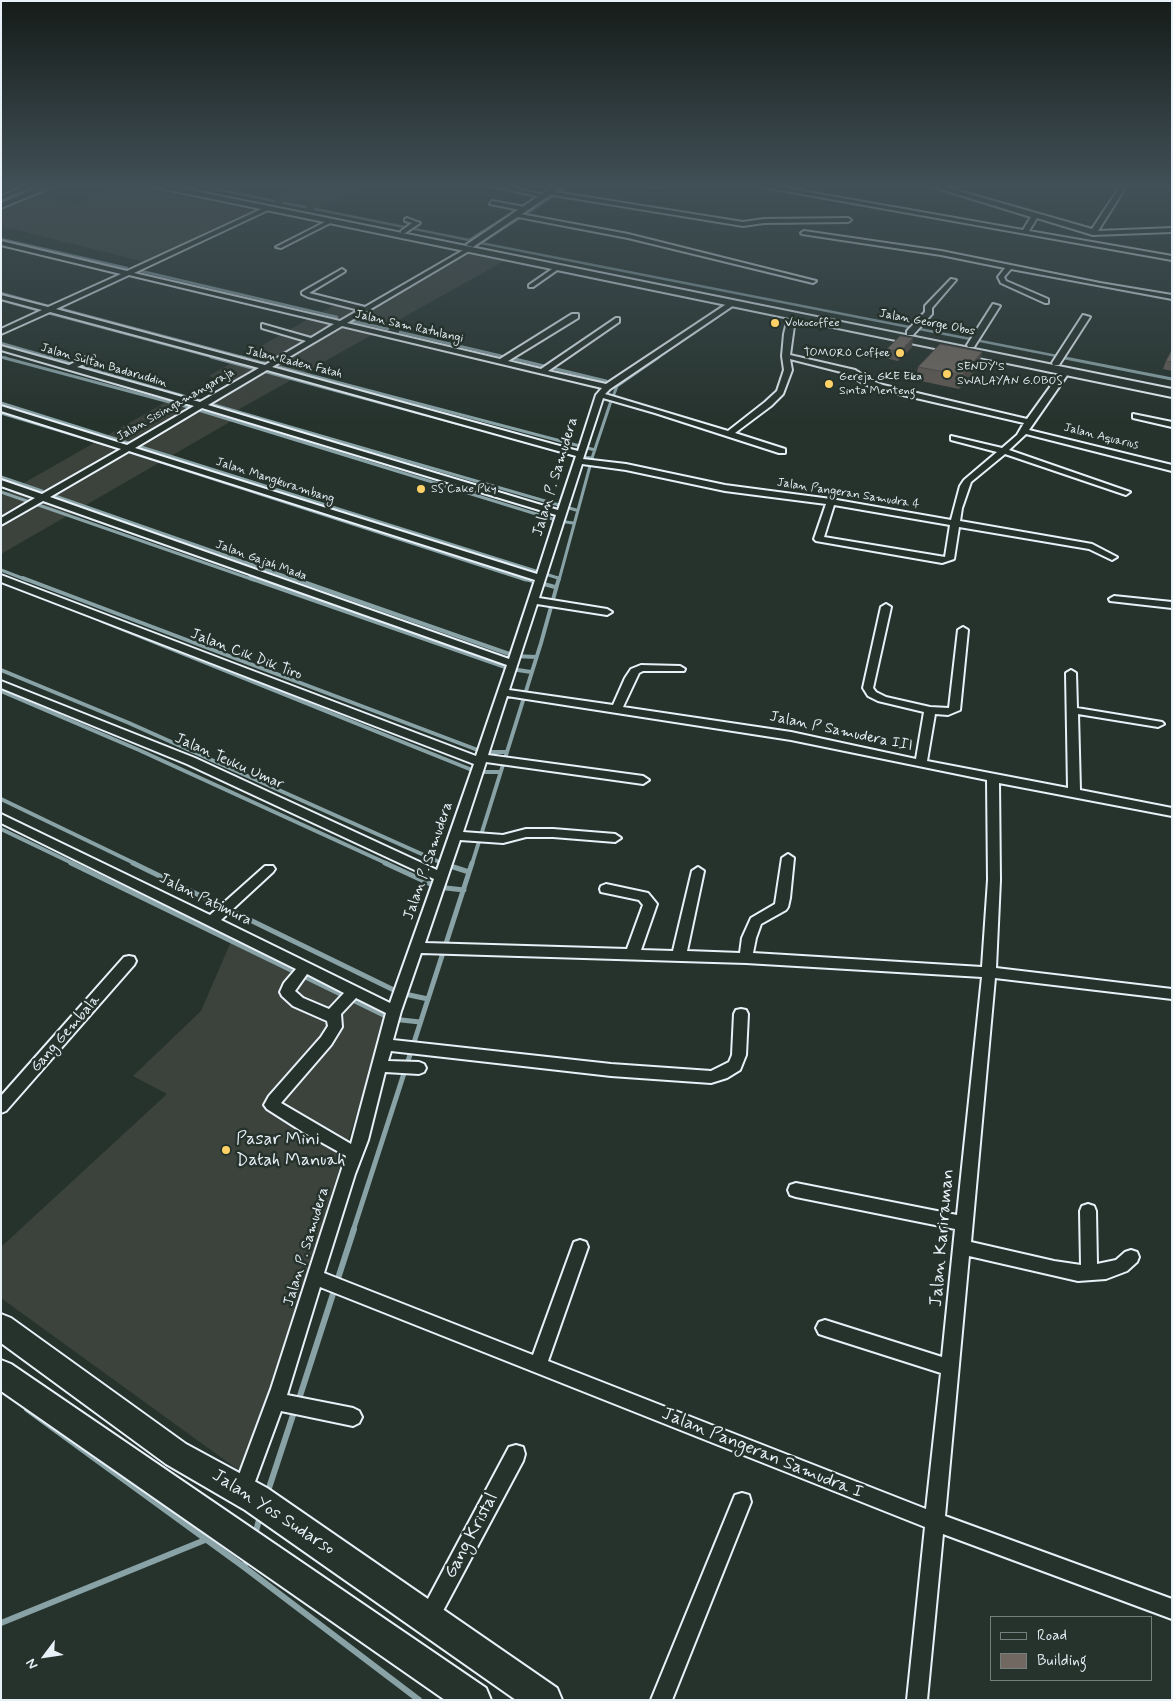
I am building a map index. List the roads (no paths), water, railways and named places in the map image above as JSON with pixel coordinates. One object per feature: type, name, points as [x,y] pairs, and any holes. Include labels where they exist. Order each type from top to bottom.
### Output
[{"type":"main road","name":"Jalan George Obos","points":[[541,264],[613,277],[731,304],[1172,392]]},
{"type":"main road","name":"Jalan George Obos","points":[[550,264],[910,333],[1172,386]]},
{"type":"main road","name":"Jalan Yos Sudarso","points":[[1,1327],[176,1454],[258,1501],[429,1617],[546,1700]]},
{"type":"main road","points":[[1,1374],[161,1485],[252,1545],[460,1696]]},
{"type":"street","name":"Jalan Sam Ratulangi","points":[[96,264],[503,361],[549,367],[604,391],[782,451]]},
{"type":"street","points":[[1,332],[146,264]]},
{"type":"street","name":"Jalan Sisingamangaraja","points":[[1,522],[440,264]]},
{"type":"street","points":[[745,264],[813,281]]},
{"type":"street","points":[[996,264],[1172,297]]},
{"type":"street","points":[[1009,267],[1001,277],[1004,282],[1045,301]]},
{"type":"street","points":[[531,286],[557,268]]},
{"type":"street","points":[[342,271],[304,293],[365,309]]},
{"type":"street","points":[[910,333],[929,312],[928,308],[953,280]]},
{"type":"street","name":"Jalan Raden Fatah","points":[[1,297],[264,367],[579,457]]},
{"type":"street","points":[[604,391],[731,304]]},
{"type":"street","points":[[971,345],[996,306]]},
{"type":"street","points":[[503,361],[575,316]]},
{"type":"street","points":[[729,434],[780,392],[787,376],[786,356],[789,330],[796,316]]},
{"type":"street","points":[[1056,363],[1086,317]]},
{"type":"street","points":[[549,367],[616,320]]},
{"type":"street","points":[[265,326],[311,340]]},
{"type":"street","points":[[388,334],[400,327]]},
{"type":"street","name":"Jalan Sultan Badaruddin","points":[[1,348],[201,405],[561,514]]},
{"type":"street","points":[[786,356],[852,372],[867,382],[880,387],[1029,422]]},
{"type":"street","points":[[69,368],[91,358]]},
{"type":"street","points":[[832,502],[818,537],[819,540],[942,560],[949,558],[960,493],[964,486],[1024,431],[1066,371]]},
{"type":"street","name":"Jalan P. Samudera","points":[[258,1501],[275,1401],[354,1152],[360,1140],[394,1011],[513,664],[579,457],[604,391]]},
{"type":"street","name":"Jalan Mangkurambang","points":[[1,408],[540,579]]},
{"type":"street","points":[[1136,416],[1172,425]]},
{"type":"street","name":"Jalan Aquarius","points":[[1024,431],[1172,468]]},
{"type":"street","points":[[954,438],[1004,451],[1126,492]]},
{"type":"street","name":"Jalan Pangeran Samudra 4","points":[[579,457],[725,488],[832,502],[1092,547],[1112,557]]},
{"type":"street","name":"Jalan Gajah Mada","points":[[1,483],[513,664]]},
{"type":"street","name":"Jalan Cik Dik Tiro","points":[[1,578],[480,760],[513,762],[643,780]]},
{"type":"street","points":[[1114,599],[1172,605]]},
{"type":"street","points":[[533,600],[607,612]]},
{"type":"street","points":[[886,607],[868,688],[872,694],[882,699],[930,710],[948,712],[954,710],[963,630]]},
{"type":"street","points":[[617,709],[630,678],[635,671],[641,668],[680,669]]},
{"type":"street","points":[[1071,673],[1074,793]]},
{"type":"street","name":"Jalan Teuku Umar","points":[[1,684],[191,761],[441,877]]},
{"type":"street","name":"Jalan P Samudera III","points":[[503,692],[791,736],[921,764],[1172,812]]},
{"type":"street","points":[[921,764],[930,710]]},
{"type":"street","points":[[1072,710],[1158,724]]},
{"type":"street","name":"Jalan Kariraman","points":[[917,1700],[989,972],[994,880],[993,778]]},
{"type":"street","name":"Jalan Patimura","points":[[1,818],[394,1011]]},
{"type":"street","points":[[455,835],[502,839],[526,833],[615,838]]},
{"type":"street","points":[[746,958],[749,938],[756,921],[781,907],[784,898],[788,858]]},
{"type":"street","points":[[212,922],[269,869]]},
{"type":"street","points":[[680,956],[698,871]]},
{"type":"street","points":[[606,889],[643,896],[650,904],[632,955]]},
{"type":"street","points":[[416,948],[746,958],[989,972],[1172,994]]},
{"type":"street","name":"Gang Gembala","points":[[1,1106],[129,961]]},
{"type":"street","points":[[306,967],[291,983],[287,992],[298,1002],[333,1017]]},
{"type":"street","points":[[354,991],[334,1012],[335,1027],[333,1032],[274,1100],[272,1105],[308,1128],[354,1152]]},
{"type":"street","points":[[385,1045],[611,1070],[710,1077],[722,1074],[735,1066],[739,1055],[741,1014]]},
{"type":"street","points":[[380,1066],[420,1068]]},
{"type":"street","points":[[796,1190],[964,1224]]},
{"type":"street","points":[[1088,1211],[1089,1272]]},
{"type":"street","points":[[962,1247],[1054,1269],[1089,1272],[1106,1272],[1121,1266],[1130,1257]]},
{"type":"street","points":[[538,1365],[580,1248]]},
{"type":"street","name":"Jalan Pangeran Samudra I","points":[[314,1277],[936,1522],[1172,1609]]},
{"type":"street","points":[[825,1328],[951,1368]]},
{"type":"street","points":[[275,1401],[353,1417]]},
{"type":"street","name":"Gang Kristal","points":[[429,1617],[516,1454]]},
{"type":"street","points":[[661,1700],[742,1502]]},
{"type":"waterway","points":[[111,264],[127,268]]},
{"type":"waterway","points":[[590,264],[1067,358]]},
{"type":"waterway","points":[[137,270],[337,317]]},
{"type":"waterway","points":[[1,293],[48,306]]},
{"type":"waterway","points":[[1,300],[40,311]]},
{"type":"waterway","points":[[58,308],[246,358]]},
{"type":"waterway","points":[[48,313],[216,358]]},
{"type":"waterway","points":[[657,358],[719,316]]},
{"type":"waterway","points":[[348,320],[388,329]]},
{"type":"waterway","points":[[400,332],[502,356]]},
{"type":"waterway","points":[[1,343],[53,358]]},
{"type":"waterway","points":[[6,358],[1,357],[192,408],[559,521],[573,523]]},
{"type":"waterway","points":[[49,357],[576,510]]},
{"type":"waterway","points":[[211,357],[478,429]]},
{"type":"waterway","points":[[241,357],[595,450]]},
{"type":"waterway","points":[[614,394],[617,386],[659,357]]},
{"type":"waterway","points":[[1060,357],[1172,379]]},
{"type":"waterway","points":[[515,359],[606,381]]},
{"type":"waterway","points":[[595,450],[611,401]]},
{"type":"waterway","points":[[1,403],[558,578]]},
{"type":"waterway","points":[[1,413],[117,448]]},
{"type":"waterway","points":[[579,457],[592,458],[595,450]]},
{"type":"waterway","points":[[130,452],[526,580]]},
{"type":"waterway","points":[[559,580],[590,466]]},
{"type":"waterway","points":[[1,477],[42,491]]},
{"type":"waterway","points":[[1,492],[254,580]]},
{"type":"waterway","points":[[55,496],[296,580]]},
{"type":"waterway","points":[[1,570],[27,580]]},
{"type":"waterway","points":[[23,578],[483,752],[506,752]]},
{"type":"waterway","points":[[250,578],[511,669],[531,672]]},
{"type":"waterway","points":[[292,578],[515,656],[536,657]]},
{"type":"waterway","points":[[522,578],[555,587]]},
{"type":"waterway","points":[[472,864],[541,643],[559,578]]},
{"type":"waterway","points":[[102,621],[477,772],[500,772]]},
{"type":"waterway","points":[[1,670],[129,723],[444,864]]},
{"type":"waterway","points":[[1,691],[139,750],[388,864]]},
{"type":"waterway","points":[[1,799],[136,864]]},
{"type":"waterway","points":[[1,829],[74,864]]},
{"type":"waterway","points":[[71,863],[392,1019],[420,1022]]},
{"type":"waterway","points":[[133,863],[400,993],[428,999]]},
{"type":"waterway","points":[[385,863],[437,887],[463,890]]},
{"type":"waterway","points":[[463,890],[472,863]]},
{"type":"waterway","points":[[444,864],[469,872]]},
{"type":"waterway","points":[[353,1231],[463,890]]},
{"type":"waterway","points":[[298,1402],[354,1229]]},
{"type":"waterway","points":[[27,1409],[244,1567]]},
{"type":"waterway","points":[[267,1494],[295,1409]]},
{"type":"waterway","points":[[255,1535],[260,1516]]},
{"type":"waterway","points":[[1,1623],[205,1540]]},
{"type":"waterway","points":[[244,1567],[248,1557]]},
{"type":"waterway","points":[[244,1567],[419,1700]]},
{"type":"place","name":"Vokocoffee","points":[[775,323]]},
{"type":"place","name":"TOMORO Coffee","points":[[900,353]]},
{"type":"place","name":"SENDY'S SWALAYAN G.OBOS","points":[[947,374]]},
{"type":"place","name":"Gereja GKE Eka Sinta Menteng","points":[[829,384]]},
{"type":"place","name":"SS Cake Pky","points":[[421,489]]},
{"type":"place","name":"Pasar Mini Datah Manuah","points":[[226,1150]]}]
